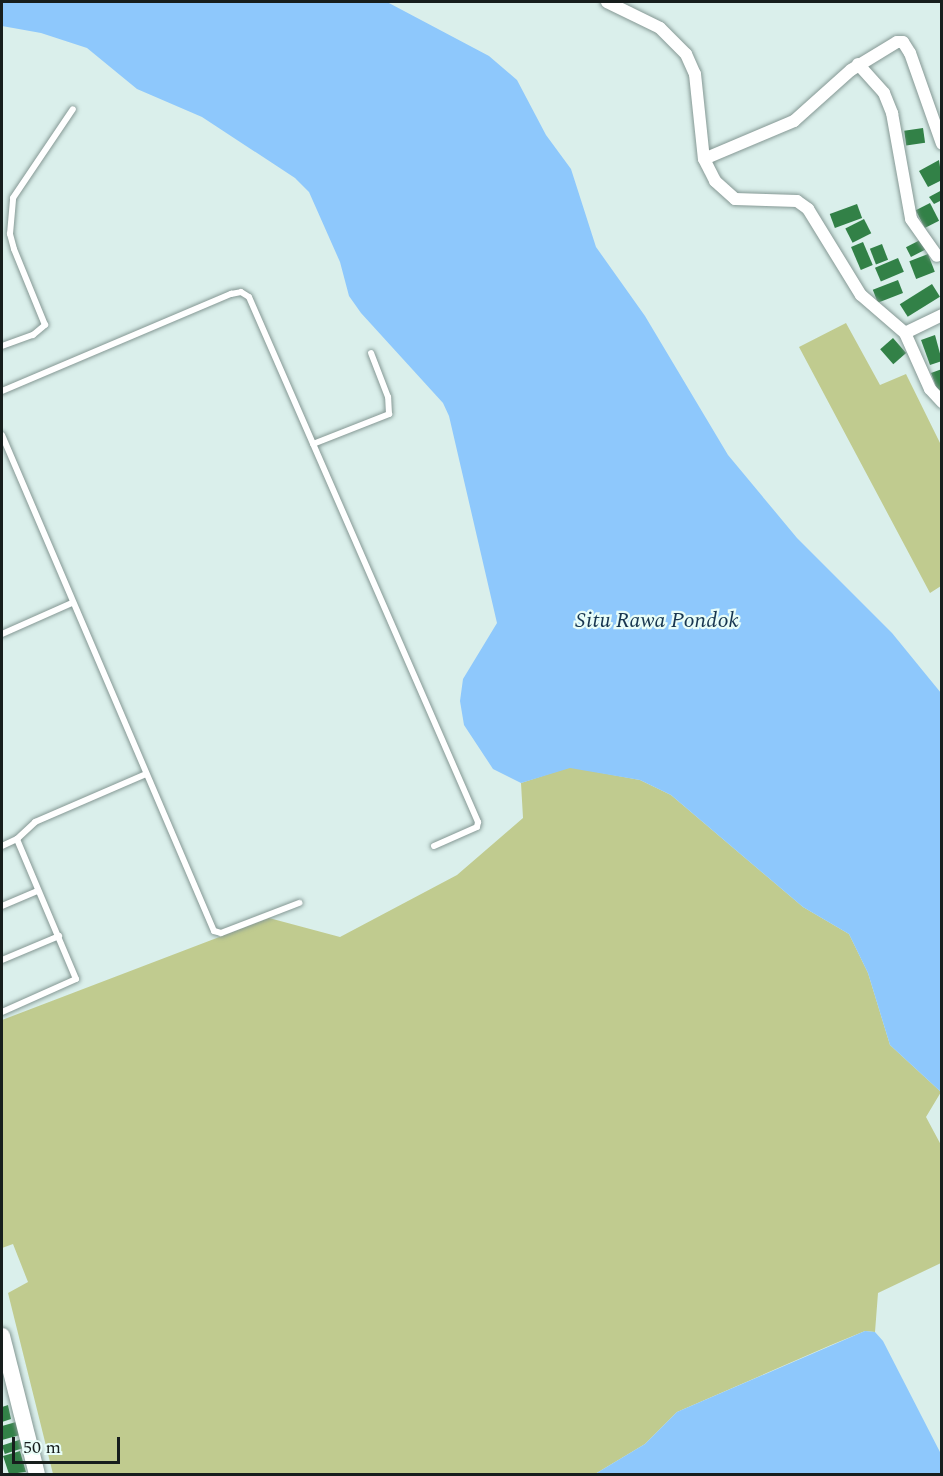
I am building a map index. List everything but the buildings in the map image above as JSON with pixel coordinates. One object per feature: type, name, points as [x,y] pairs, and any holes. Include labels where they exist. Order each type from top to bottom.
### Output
[{"type":"main road","points":[[2,1336],[37,1474]]},
{"type":"street","points":[[607,2],[660,28],[686,54],[695,74],[704,159],[715,181],[735,199],[797,201],[808,209],[861,295],[905,333],[930,389],[942,402]]},
{"type":"street","points":[[704,159],[794,121],[858,64],[890,45],[903,42],[942,144]]},
{"type":"street","points":[[858,64],[884,93],[892,113],[908,208],[937,256]]},
{"type":"street","points":[[905,333],[942,315]]},
{"type":"lane","points":[[2,346],[33,335],[45,325],[10,234],[13,198],[74,109]]},
{"type":"lane","points":[[2,391],[241,292],[249,297],[478,822],[477,827],[434,846]]},
{"type":"lane","points":[[314,444],[388,414],[388,397],[371,353]]},
{"type":"lane","points":[[2,435],[214,932],[221,933],[299,903]]},
{"type":"lane","points":[[2,634],[72,603]]},
{"type":"lane","points":[[2,846],[17,839],[35,822],[146,774]]},
{"type":"lane","points":[[2,1010],[75,981],[59,936],[17,839]]},
{"type":"lane","points":[[2,906],[39,891]]},
{"type":"lane","points":[[2,960],[59,936]]},
{"type":"green space","points":[[846,323],[880,385],[906,374],[941,445],[941,586],[930,593],[799,347]]},
{"type":"green space","points":[[570,767],[640,780],[671,795],[803,907],[849,934],[868,973],[890,1045],[941,1092],[926,1117],[941,1145],[941,1263],[878,1293],[875,1332],[865,1331],[677,1412],[645,1444],[595,1474],[53,1474],[8,1293],[28,1282],[13,1244],[2,1248],[2,1020],[269,918],[340,937],[457,875],[523,818],[521,783]]},
{"type":"water","name":"Situ Rawa Pondok","points":[[2,2],[387,2],[489,56],[517,80],[546,135],[571,169],[596,247],[645,316],[728,455],[797,538],[892,633],[941,693],[941,1092],[890,1045],[868,973],[849,934],[803,907],[671,795],[640,780],[570,768],[521,783],[493,769],[464,725],[460,701],[463,679],[497,623],[449,416],[443,403],[361,313],[349,296],[340,262],[309,192],[295,178],[202,117],[137,89],[87,48],[41,33],[2,26]]},
{"type":"water","points":[[865,1331],[875,1332],[883,1341],[941,1454],[941,1474],[595,1474],[645,1444],[677,1412]]}]
